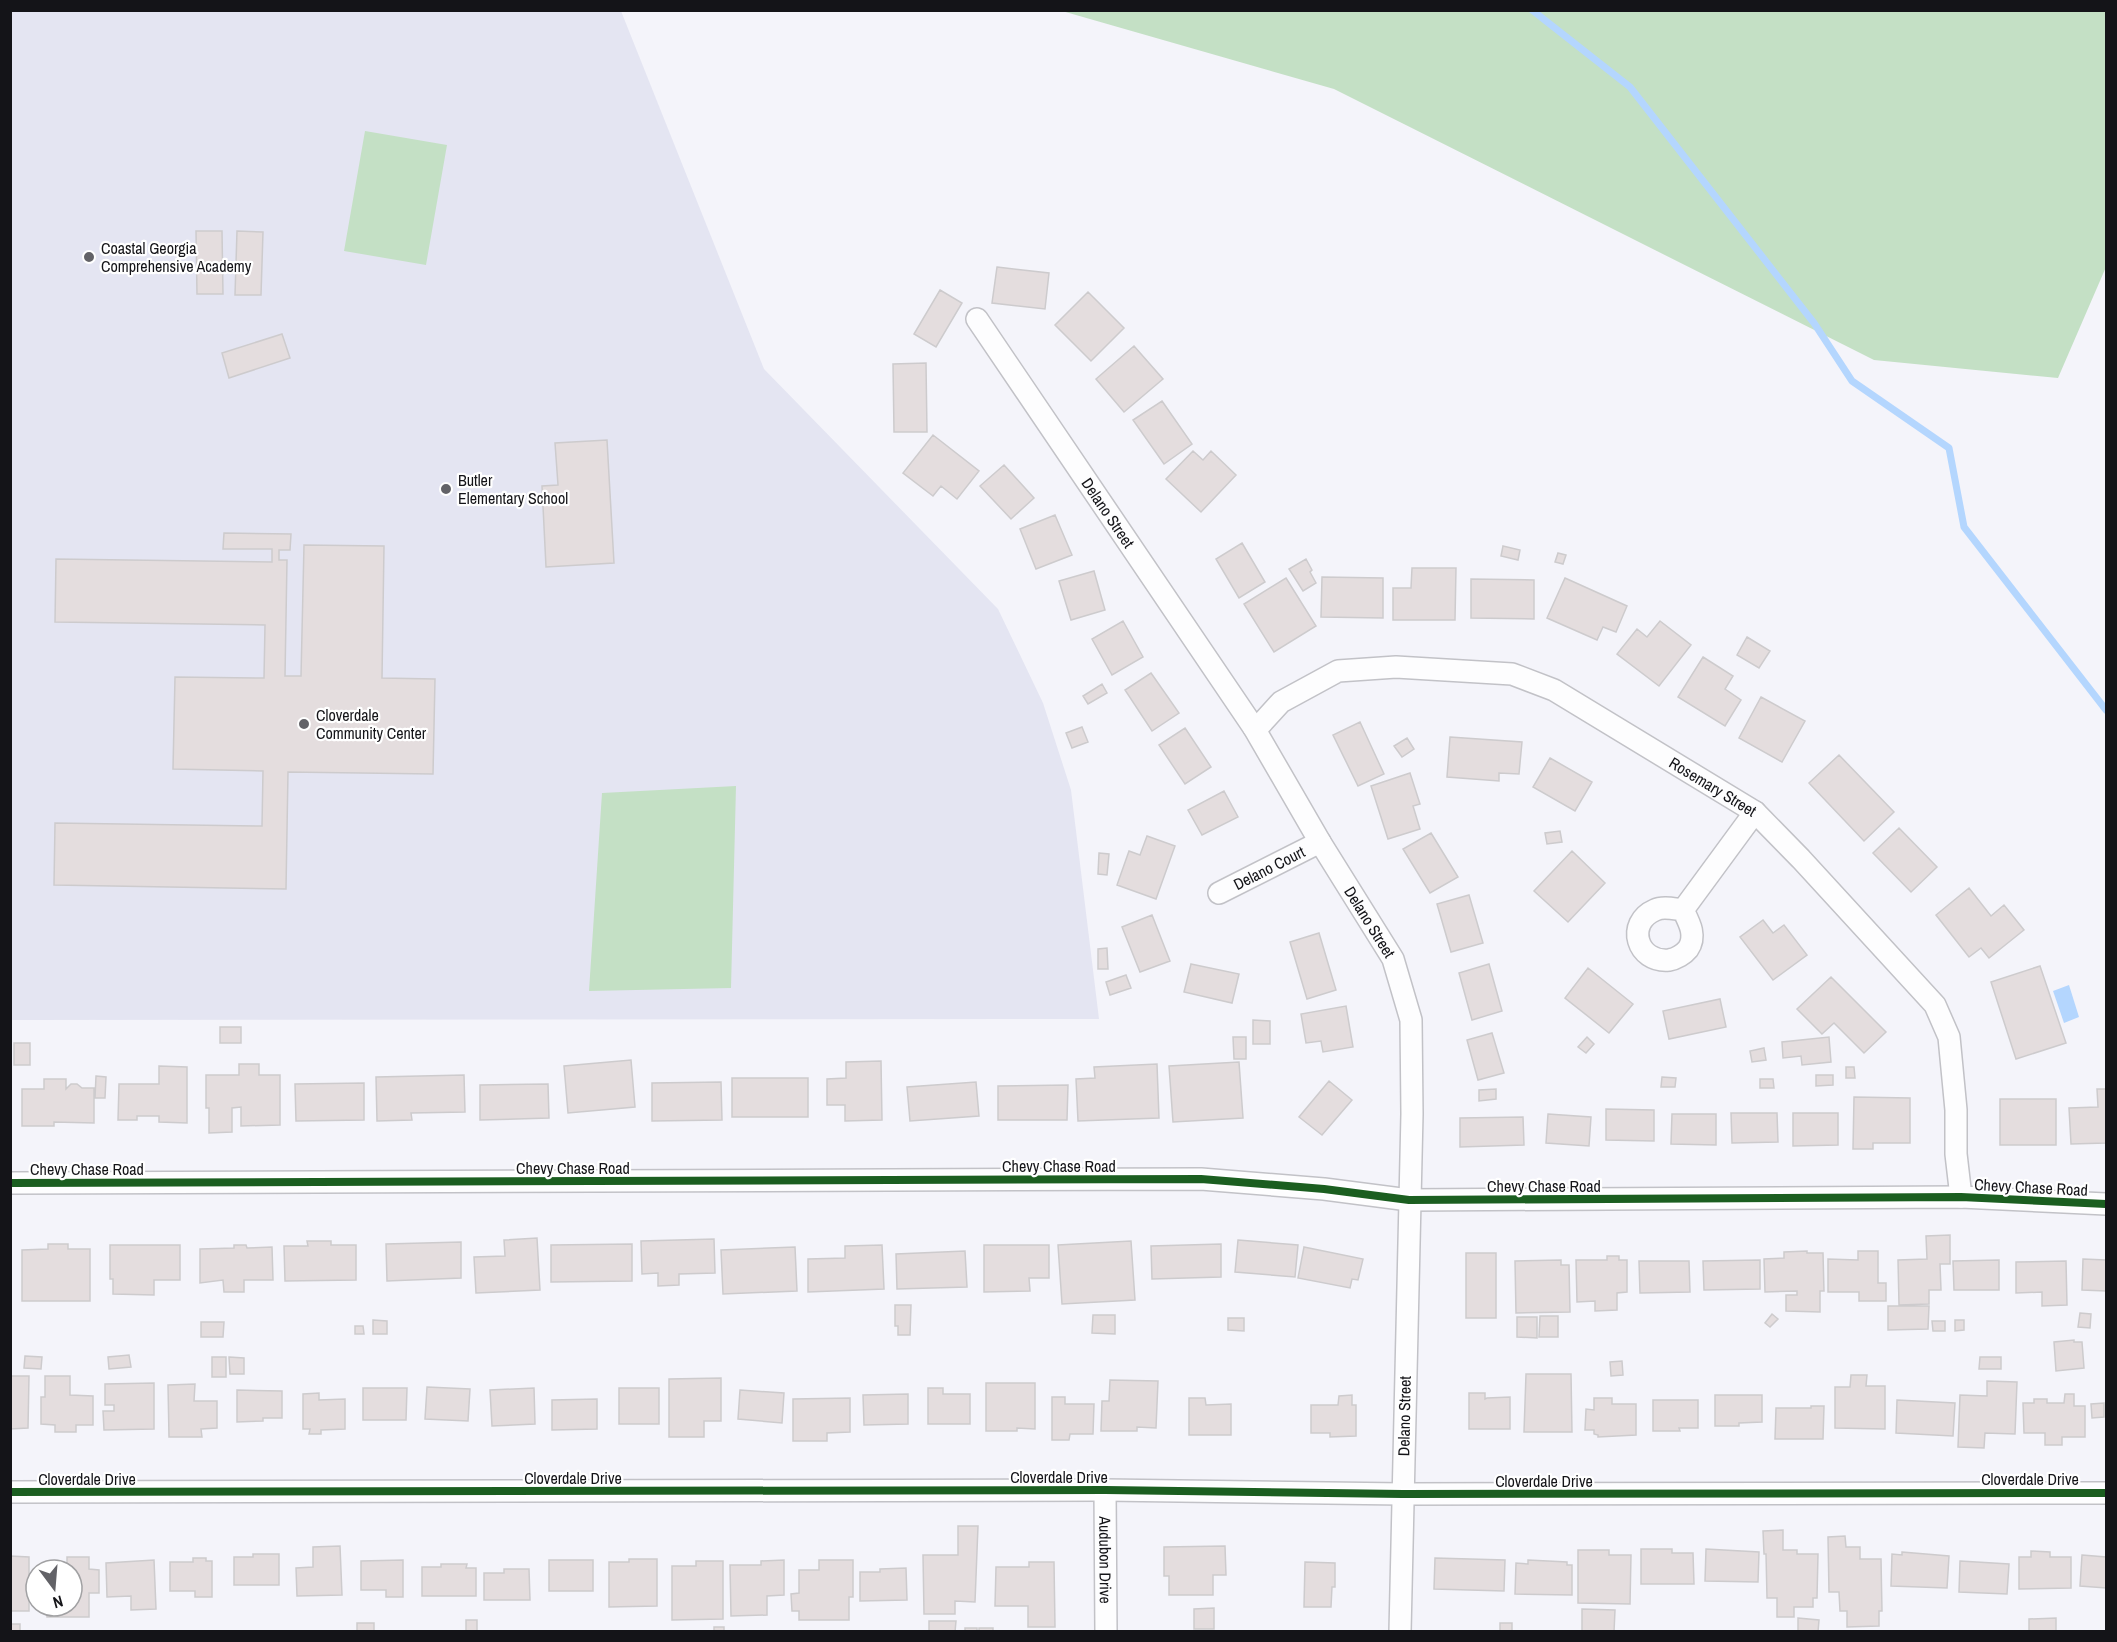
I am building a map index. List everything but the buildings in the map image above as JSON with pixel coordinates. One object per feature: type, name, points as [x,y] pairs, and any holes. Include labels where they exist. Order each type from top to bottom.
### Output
[{"type":"street","name":"Delano Street","points":[[977,319],[1254,728],[1320,842],[1393,959],[1411,1020],[1412,1114],[1400,1632]]},
{"type":"street","name":"Rosemary Street","points":[[1254,728],[1260,725],[1281,702],[1338,671],[1396,667],[1512,674],[1554,690],[1755,812],[1935,1005],[1949,1037],[1961,1197]]},
{"type":"street","points":[[1683,910],[1755,812]]},
{"type":"street","name":"Delano Court","points":[[1219,893],[1320,842]]},
{"type":"street","name":"Chevy Chase Road","points":[[10,1183],[1201,1179],[1324,1189],[1409,1200],[1961,1197],[2106,1204]]},
{"type":"street","name":"Cloverdale Drive","points":[[10,1492],[1105,1490],[1402,1494],[2106,1493]]},
{"type":"street","name":"Audubon Drive","points":[[1105,1490],[1106,1632]]},
{"type":"shaded area","name":"Butler Elementary School","points":[[11,11],[621,11],[764,369],[998,609],[1043,703],[1071,790],[1099,1019],[11,1020]]},
{"type":"green space","points":[[1062,11],[2106,11],[2106,267],[2058,378],[1874,360],[1334,89]]},
{"type":"green space","points":[[365,131],[447,145],[426,265],[344,251]]},
{"type":"green space","points":[[736,786],[731,988],[589,991],[602,793]]},
{"type":"water","points":[[2069,985],[2079,1017],[2064,1023],[2053,991]]},
{"type":"waterway","points":[[1532,10],[1630,87],[1814,323],[1852,381],[1949,448],[1964,527],[2106,710]]},
{"type":"cycle path","points":[[10,1183],[1201,1179],[1324,1189],[1409,1200],[1961,1197],[2106,1204]]},
{"type":"cycle path","points":[[10,1492],[1105,1490],[1403,1494],[2106,1493]]},
{"type":"place","name":"Coastal Georgia Comprehensive Academy","points":[[89,257]]},
{"type":"place","name":"Butler Elementary School","points":[[446,489]]},
{"type":"place","name":"Cloverdale Community Center","points":[[304,724]]}]
